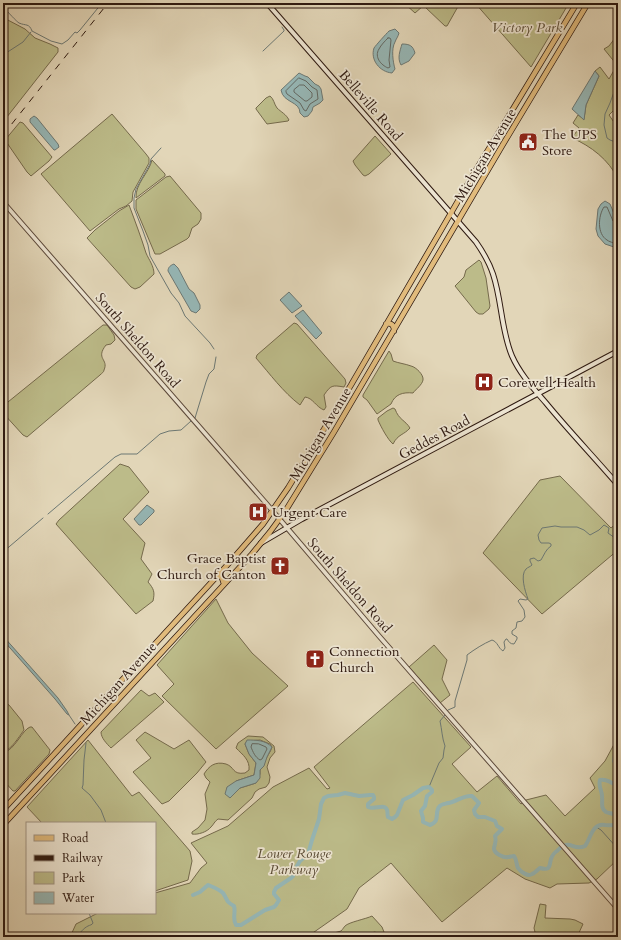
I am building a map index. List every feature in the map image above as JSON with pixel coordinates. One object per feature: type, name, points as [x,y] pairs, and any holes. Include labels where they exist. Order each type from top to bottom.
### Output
[{"type":"main road","name":"Belleville Road","points":[[267,3],[473,238],[487,258],[495,281],[505,333],[510,350],[520,370],[538,394],[618,485]]},
{"type":"main road","name":"Michigan Avenue","points":[[3,810],[217,577],[273,511],[354,380],[406,289],[577,3]]},
{"type":"main road","name":"Michigan Avenue","points":[[3,826],[234,573],[280,520],[325,448],[502,146],[585,9],[584,7],[587,3]]},
{"type":"main road","points":[[498,135],[497,142],[502,146]]},
{"type":"main road","points":[[483,159],[489,160],[490,167]]},
{"type":"main road","points":[[406,289],[408,295],[414,296]]},
{"type":"main road","points":[[386,324],[392,324],[394,331]]},
{"type":"main road","name":"Geddes Road","points":[[261,543],[618,351]]},
{"type":"main road","points":[[318,440],[318,448],[325,448]]},
{"type":"main road","points":[[304,463],[309,463],[310,471]]},
{"type":"main road","points":[[230,562],[230,570],[234,573]]},
{"type":"main road","points":[[217,577],[220,576],[222,578],[224,584]]},
{"type":"main road","points":[[144,656],[147,656],[150,659],[149,666]]},
{"type":"main road","points":[[70,737],[67,746],[71,751]]},
{"type":"street","name":"South Sheldon Road","points":[[3,202],[618,909]]},
{"type":"green space","points":[[404,3],[460,3],[447,26],[445,26],[425,7],[423,6],[415,13]]},
{"type":"green space","name":"Victory Park","points":[[475,3],[569,3],[531,67]]},
{"type":"green space","points":[[3,17],[25,29],[35,38],[58,48],[58,52],[3,122]]},
{"type":"green space","points":[[618,34],[618,106],[609,115],[618,128],[618,179],[610,166],[599,154],[593,149],[572,138],[579,128],[573,123],[578,115],[584,119],[586,105],[599,76],[595,71],[600,67],[609,79],[617,65],[604,49],[609,46]]},
{"type":"green space","points":[[270,96],[277,108],[288,118],[288,121],[267,124],[256,109],[266,98]]},
{"type":"green space","points":[[112,114],[146,154],[149,158],[149,163],[133,192],[132,201],[90,231],[41,174]]},
{"type":"green space","points":[[20,122],[23,123],[52,157],[31,176],[5,140]]},
{"type":"green space","points":[[375,136],[391,154],[365,176],[353,161]]},
{"type":"green space","points":[[152,160],[165,174],[165,176],[136,198],[136,193],[140,183]]},
{"type":"green space","points":[[170,176],[201,213],[201,219],[198,224],[192,228],[187,239],[160,254],[155,254],[136,209],[136,200],[166,177]]},
{"type":"green space","points":[[129,205],[154,271],[154,274],[140,287],[135,289],[131,287],[87,238],[119,211]]},
{"type":"green space","points":[[479,260],[486,278],[490,306],[489,309],[483,314],[476,312],[455,286],[464,277],[466,270]]},
{"type":"green space","points":[[294,323],[297,324],[345,379],[346,383],[344,387],[332,386],[328,389],[324,395],[326,407],[324,410],[305,397],[300,405],[282,389],[256,358],[257,355]]},
{"type":"green space","points":[[103,325],[107,325],[114,335],[115,340],[111,344],[106,345],[103,350],[102,356],[105,366],[103,372],[27,437],[23,435],[3,413],[3,406]]},
{"type":"green space","points":[[389,351],[393,361],[415,368],[421,374],[423,380],[413,393],[403,393],[397,396],[391,404],[377,414],[363,395]]},
{"type":"green space","points":[[393,408],[410,428],[399,436],[393,444],[389,440],[378,418]]},
{"type":"green space","points":[[120,464],[129,467],[149,492],[123,519],[145,543],[141,559],[152,574],[148,582],[154,591],[153,601],[136,614],[56,524]]},
{"type":"green space","points":[[560,476],[611,528],[618,522],[618,550],[542,614],[483,553],[540,480]]},
{"type":"green space","points":[[216,599],[228,623],[252,653],[288,686],[216,749],[162,696],[174,684],[157,665]]},
{"type":"green space","points":[[434,645],[447,660],[442,679],[450,695],[440,703],[409,667]]},
{"type":"green space","name":"Lower Rouge Parkway","points":[[413,682],[471,747],[452,764],[477,792],[497,776],[521,804],[526,800],[546,795],[565,816],[595,788],[590,778],[605,761],[618,737],[618,859],[597,879],[589,883],[557,884],[550,888],[525,879],[507,868],[442,922],[391,863],[359,888],[347,909],[307,937],[272,937],[267,932],[260,937],[70,937],[76,924],[96,914],[156,914],[156,893],[190,883],[201,868],[207,863],[191,843],[228,826],[273,787],[309,768],[327,789],[330,788],[314,767]]},
{"type":"green space","points":[[141,690],[149,696],[155,693],[164,702],[111,748],[103,739],[101,732]]},
{"type":"green space","points":[[3,701],[9,705],[22,721],[24,730],[12,746],[3,752],[3,735],[6,734],[7,720],[3,715]]},
{"type":"green space","points":[[30,727],[32,727],[50,750],[49,754],[15,791],[13,791],[3,780],[3,753],[11,748]]},
{"type":"green space","points":[[145,732],[174,749],[189,740],[206,762],[169,801],[162,804],[133,772],[151,758],[136,740]]},
{"type":"green space","points":[[248,736],[263,737],[274,746],[275,752],[270,758],[267,767],[270,777],[269,783],[266,787],[255,792],[252,798],[228,820],[218,819],[205,832],[200,834],[192,834],[192,832],[205,820],[207,809],[205,794],[210,782],[204,774],[208,769],[213,765],[222,763],[229,765],[238,773],[245,773],[249,770],[247,760],[236,748],[238,743]],"holes":[[[260,740],[270,744],[272,748],[260,770],[256,783],[240,788],[236,781],[254,775],[256,763],[249,754],[245,744],[247,741]]]},
{"type":"green space","points":[[88,740],[132,796],[139,792],[190,851],[192,861],[188,880],[156,891],[156,822],[41,822],[27,807]]},
{"type":"green space","points":[[540,904],[546,905],[545,918],[570,919],[583,924],[577,937],[539,937],[534,928]]},
{"type":"green space","points":[[372,916],[382,927],[384,932],[381,936],[375,932],[371,933],[367,937],[324,937],[341,931],[350,923]]},
{"type":"water","points":[[395,29],[399,33],[393,48],[395,69],[392,73],[380,68],[377,65],[373,57],[373,52],[374,48],[386,34]]},
{"type":"water","points":[[402,44],[411,46],[415,53],[409,61],[401,65],[399,57]]},
{"type":"water","points":[[595,71],[599,76],[586,105],[584,120],[572,109]]},
{"type":"water","points":[[299,73],[308,77],[319,86],[323,100],[313,107],[308,116],[304,117],[300,113],[297,106],[282,94],[281,90]]},
{"type":"water","points":[[34,116],[58,144],[59,147],[55,150],[30,122],[30,119]]},
{"type":"water","points":[[605,201],[610,204],[618,221],[618,255],[614,247],[605,244],[598,236],[596,229],[598,209]]},
{"type":"water","points":[[174,264],[178,268],[189,289],[194,293],[200,305],[200,309],[196,313],[191,311],[168,271],[170,266]]},
{"type":"water","points":[[289,292],[302,306],[292,313],[280,300]]},
{"type":"water","points":[[303,310],[322,333],[316,339],[295,316]]},
{"type":"water","points":[[147,505],[154,510],[154,512],[141,525],[139,525],[134,519]]},
{"type":"water","points":[[3,636],[58,698],[69,715],[3,640]]},
{"type":"water","points":[[247,740],[257,740],[272,747],[264,766],[260,770],[260,778],[256,783],[240,788],[230,798],[225,794],[227,787],[236,781],[254,775],[256,763],[249,754],[245,744]]},
{"type":"waterway","points":[[4,3],[5,9],[19,23],[28,26],[32,31],[51,41],[62,44],[75,32],[77,33],[80,30],[102,3]]},
{"type":"waterway","points":[[263,51],[284,31],[282,27]]},
{"type":"waterway","points":[[3,55],[23,42],[31,32]]},
{"type":"waterway","points":[[618,81],[605,114],[604,125],[607,138],[618,143]]},
{"type":"waterway","points":[[161,148],[151,159],[150,164],[136,189],[134,208],[148,245],[150,256],[171,293],[179,303],[185,316],[214,349]]},
{"type":"waterway","points":[[195,418],[209,374],[214,369],[216,357]]},
{"type":"waterway","points":[[48,514],[115,457],[121,454],[137,454],[160,434],[169,431],[181,430],[191,421]]},
{"type":"waterway","points":[[3,552],[43,518]]},
{"type":"waterway","points":[[447,711],[455,707],[455,701],[467,660],[467,655],[492,640],[496,642],[503,651],[505,648],[504,642],[506,639],[514,644],[517,639],[517,637],[512,634],[512,631],[516,628],[517,622],[522,621],[525,617],[524,610],[518,601],[520,599],[528,599],[524,583],[524,572],[532,565],[530,559],[534,558],[538,561],[541,560],[546,550],[551,546],[551,544],[541,543],[539,540],[538,535],[542,528],[555,526],[577,527],[590,535],[604,525],[609,528],[608,533],[615,538],[618,538]]},
{"type":"waterway","points":[[69,715],[75,724]]},
{"type":"waterway","points":[[429,787],[439,763],[443,758],[445,746],[440,721],[445,715]]},
{"type":"waterway","points":[[86,743],[82,788],[90,795],[101,810],[106,822]]},
{"type":"waterway","points":[[618,750],[614,761],[618,767]]},
{"type":"waterway","points":[[618,787],[605,780],[600,780],[599,785],[602,794],[603,809],[618,818]]},
{"type":"waterway","points":[[193,895],[200,892],[208,885],[220,890],[228,902],[234,906],[234,920],[236,925],[241,925],[265,910],[274,907],[279,900],[274,894],[276,888],[293,876],[294,871],[300,861],[308,854],[319,819],[321,804],[324,798],[345,793],[359,796],[373,795],[374,799],[368,804],[368,807],[384,807],[387,810],[388,817],[392,819],[397,815],[403,800],[423,788],[429,787],[432,792],[427,796],[425,806],[421,811],[423,822],[430,825],[435,821],[441,805],[472,796],[479,803],[474,810],[475,814],[478,817],[485,817],[495,821],[497,826],[502,829],[495,836],[495,851],[504,857],[514,856],[518,868],[529,875],[533,874],[540,868],[548,868],[553,855],[561,847],[565,845],[577,847],[585,846],[592,832],[597,826],[618,824]]},
{"type":"waterway","points":[[596,827],[601,830],[618,849]]},
{"type":"waterway","points":[[78,937],[83,929],[92,925],[93,923],[89,914]]},
{"type":"railway","points":[[3,135],[108,3]]},
{"type":"place","name":"The UPS Store","points":[[528,142]]},
{"type":"place","name":"Corewell Health","points":[[484,382]]},
{"type":"place","name":"Urgent Care","points":[[258,512]]},
{"type":"place","name":"Grace Baptist Church of Canton","points":[[280,566]]},
{"type":"place","name":"Connection Church","points":[[315,659]]}]
